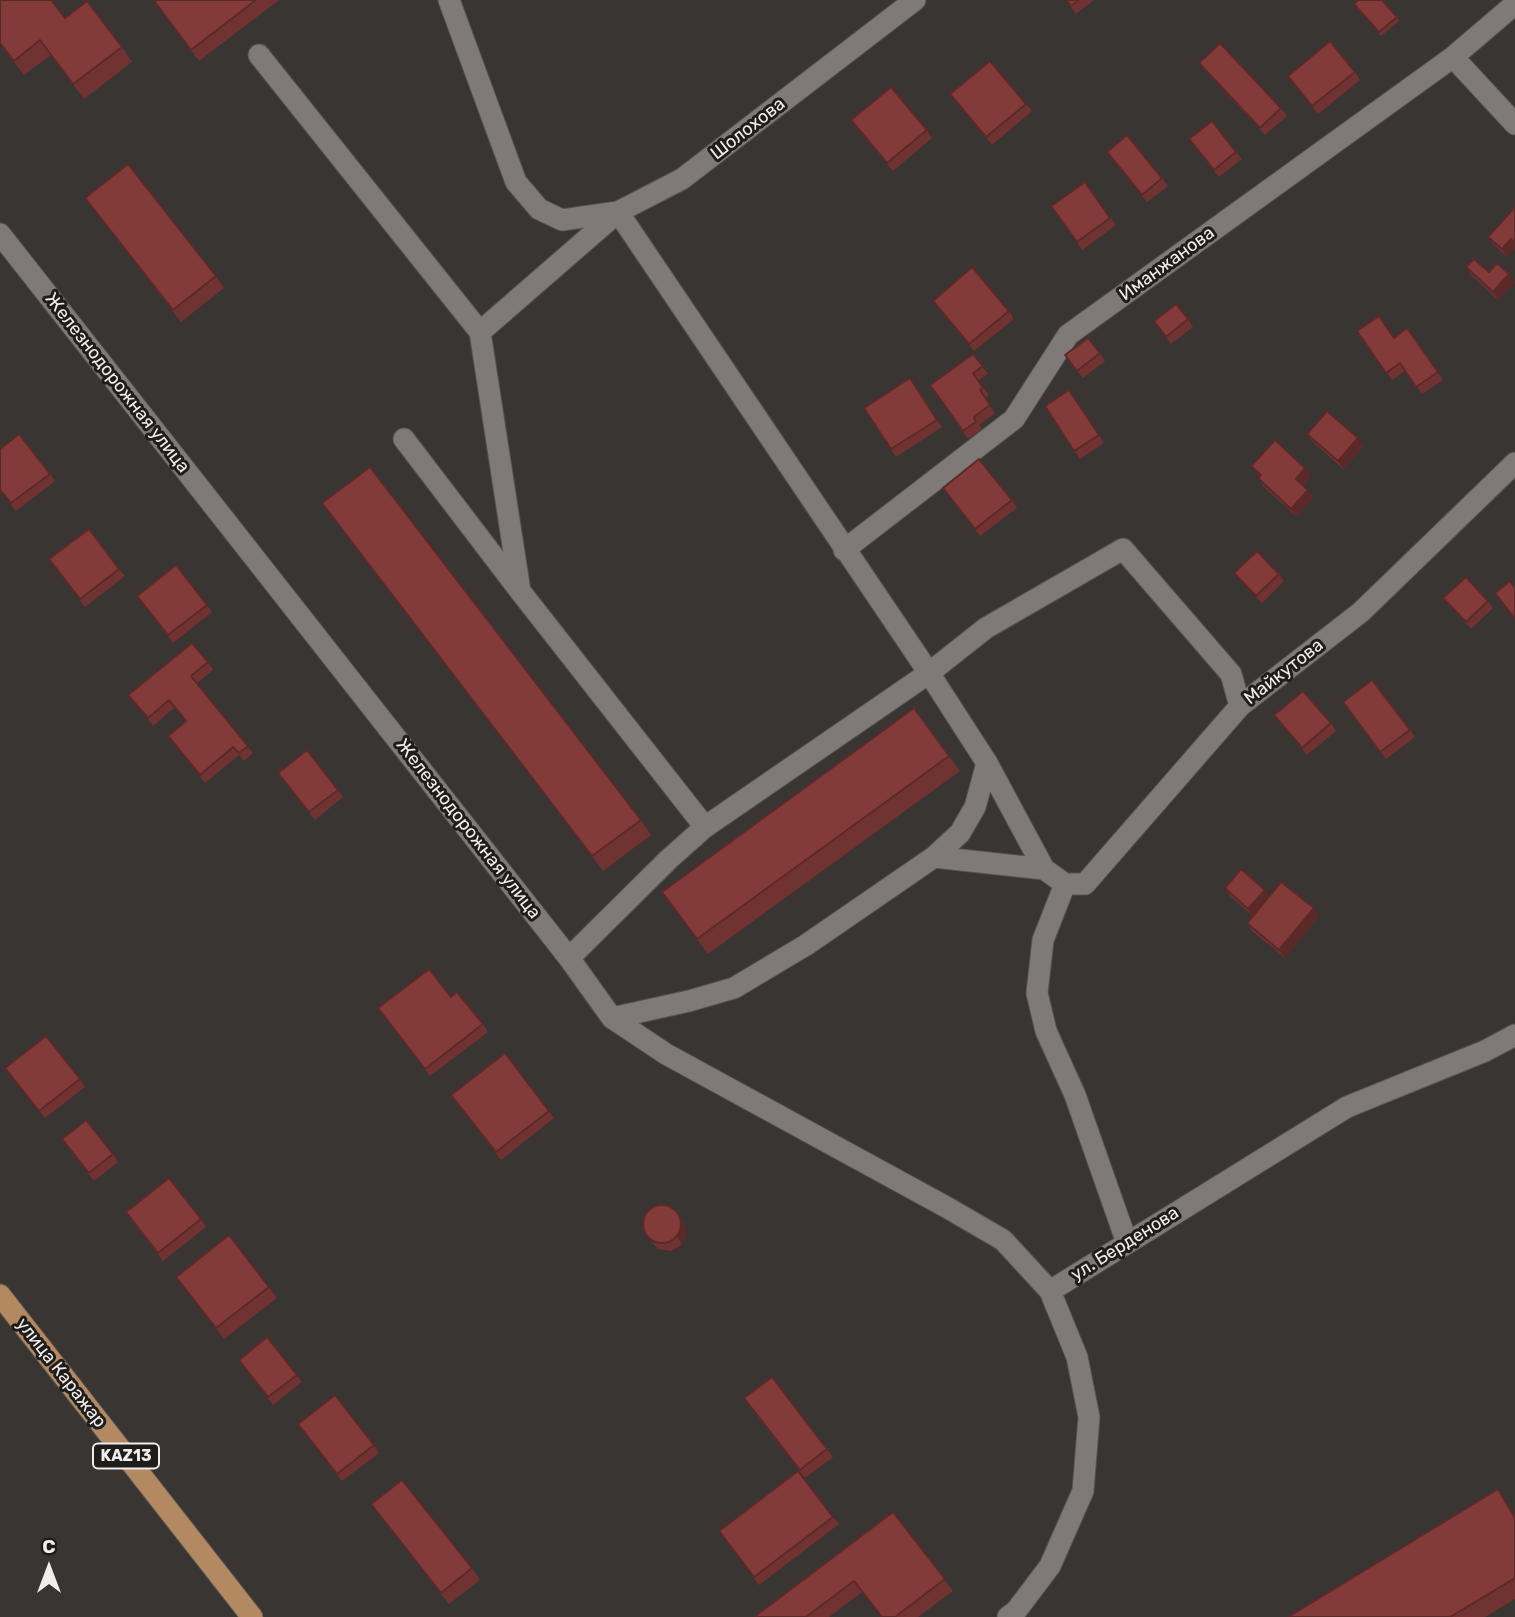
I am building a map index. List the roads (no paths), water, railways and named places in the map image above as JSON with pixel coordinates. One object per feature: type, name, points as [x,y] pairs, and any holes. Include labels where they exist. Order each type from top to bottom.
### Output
[{"type":"main road","name":"улица Каражар","points":[[0,1295],[252,1617]]},
{"type":"street","name":"Шолохова","points":[[449,0],[516,182],[539,209],[562,220],[618,212],[682,180],[915,0]]},
{"type":"street","name":"Иманжанова","points":[[845,550],[1014,419],[1068,335],[1452,57],[1515,4]]},
{"type":"street","points":[[259,55],[480,332],[520,591]]},
{"type":"street","points":[[1452,57],[1515,124]]},
{"type":"street","points":[[480,332],[618,212],[929,673],[987,764],[1044,869],[1065,884],[1043,940],[1037,993],[1046,1031],[1074,1095],[1127,1243]]},
{"type":"street","name":"Железнодорожная улица","points":[[0,234],[569,958],[612,1018],[666,1054],[1003,1240],[1050,1291]]},
{"type":"street","points":[[404,439],[705,827]]},
{"type":"street","name":"Майкутова","points":[[1065,884],[1086,884],[1240,706],[1361,612],[1515,463]]},
{"type":"street","points":[[569,958],[705,827],[929,673],[986,628],[1123,549],[1231,674],[1240,706]]},
{"type":"street","points":[[612,1018],[734,988],[806,945],[934,857],[960,833],[975,807],[987,764]]},
{"type":"street","points":[[934,857],[1044,869]]},
{"type":"street","name":"ул. Берденова","points":[[1050,1291],[1347,1107],[1485,1051],[1515,1035]]},
{"type":"street","points":[[1008,1617],[1016,1611],[1050,1566],[1083,1491],[1089,1417],[1077,1357],[1050,1291]]}]
